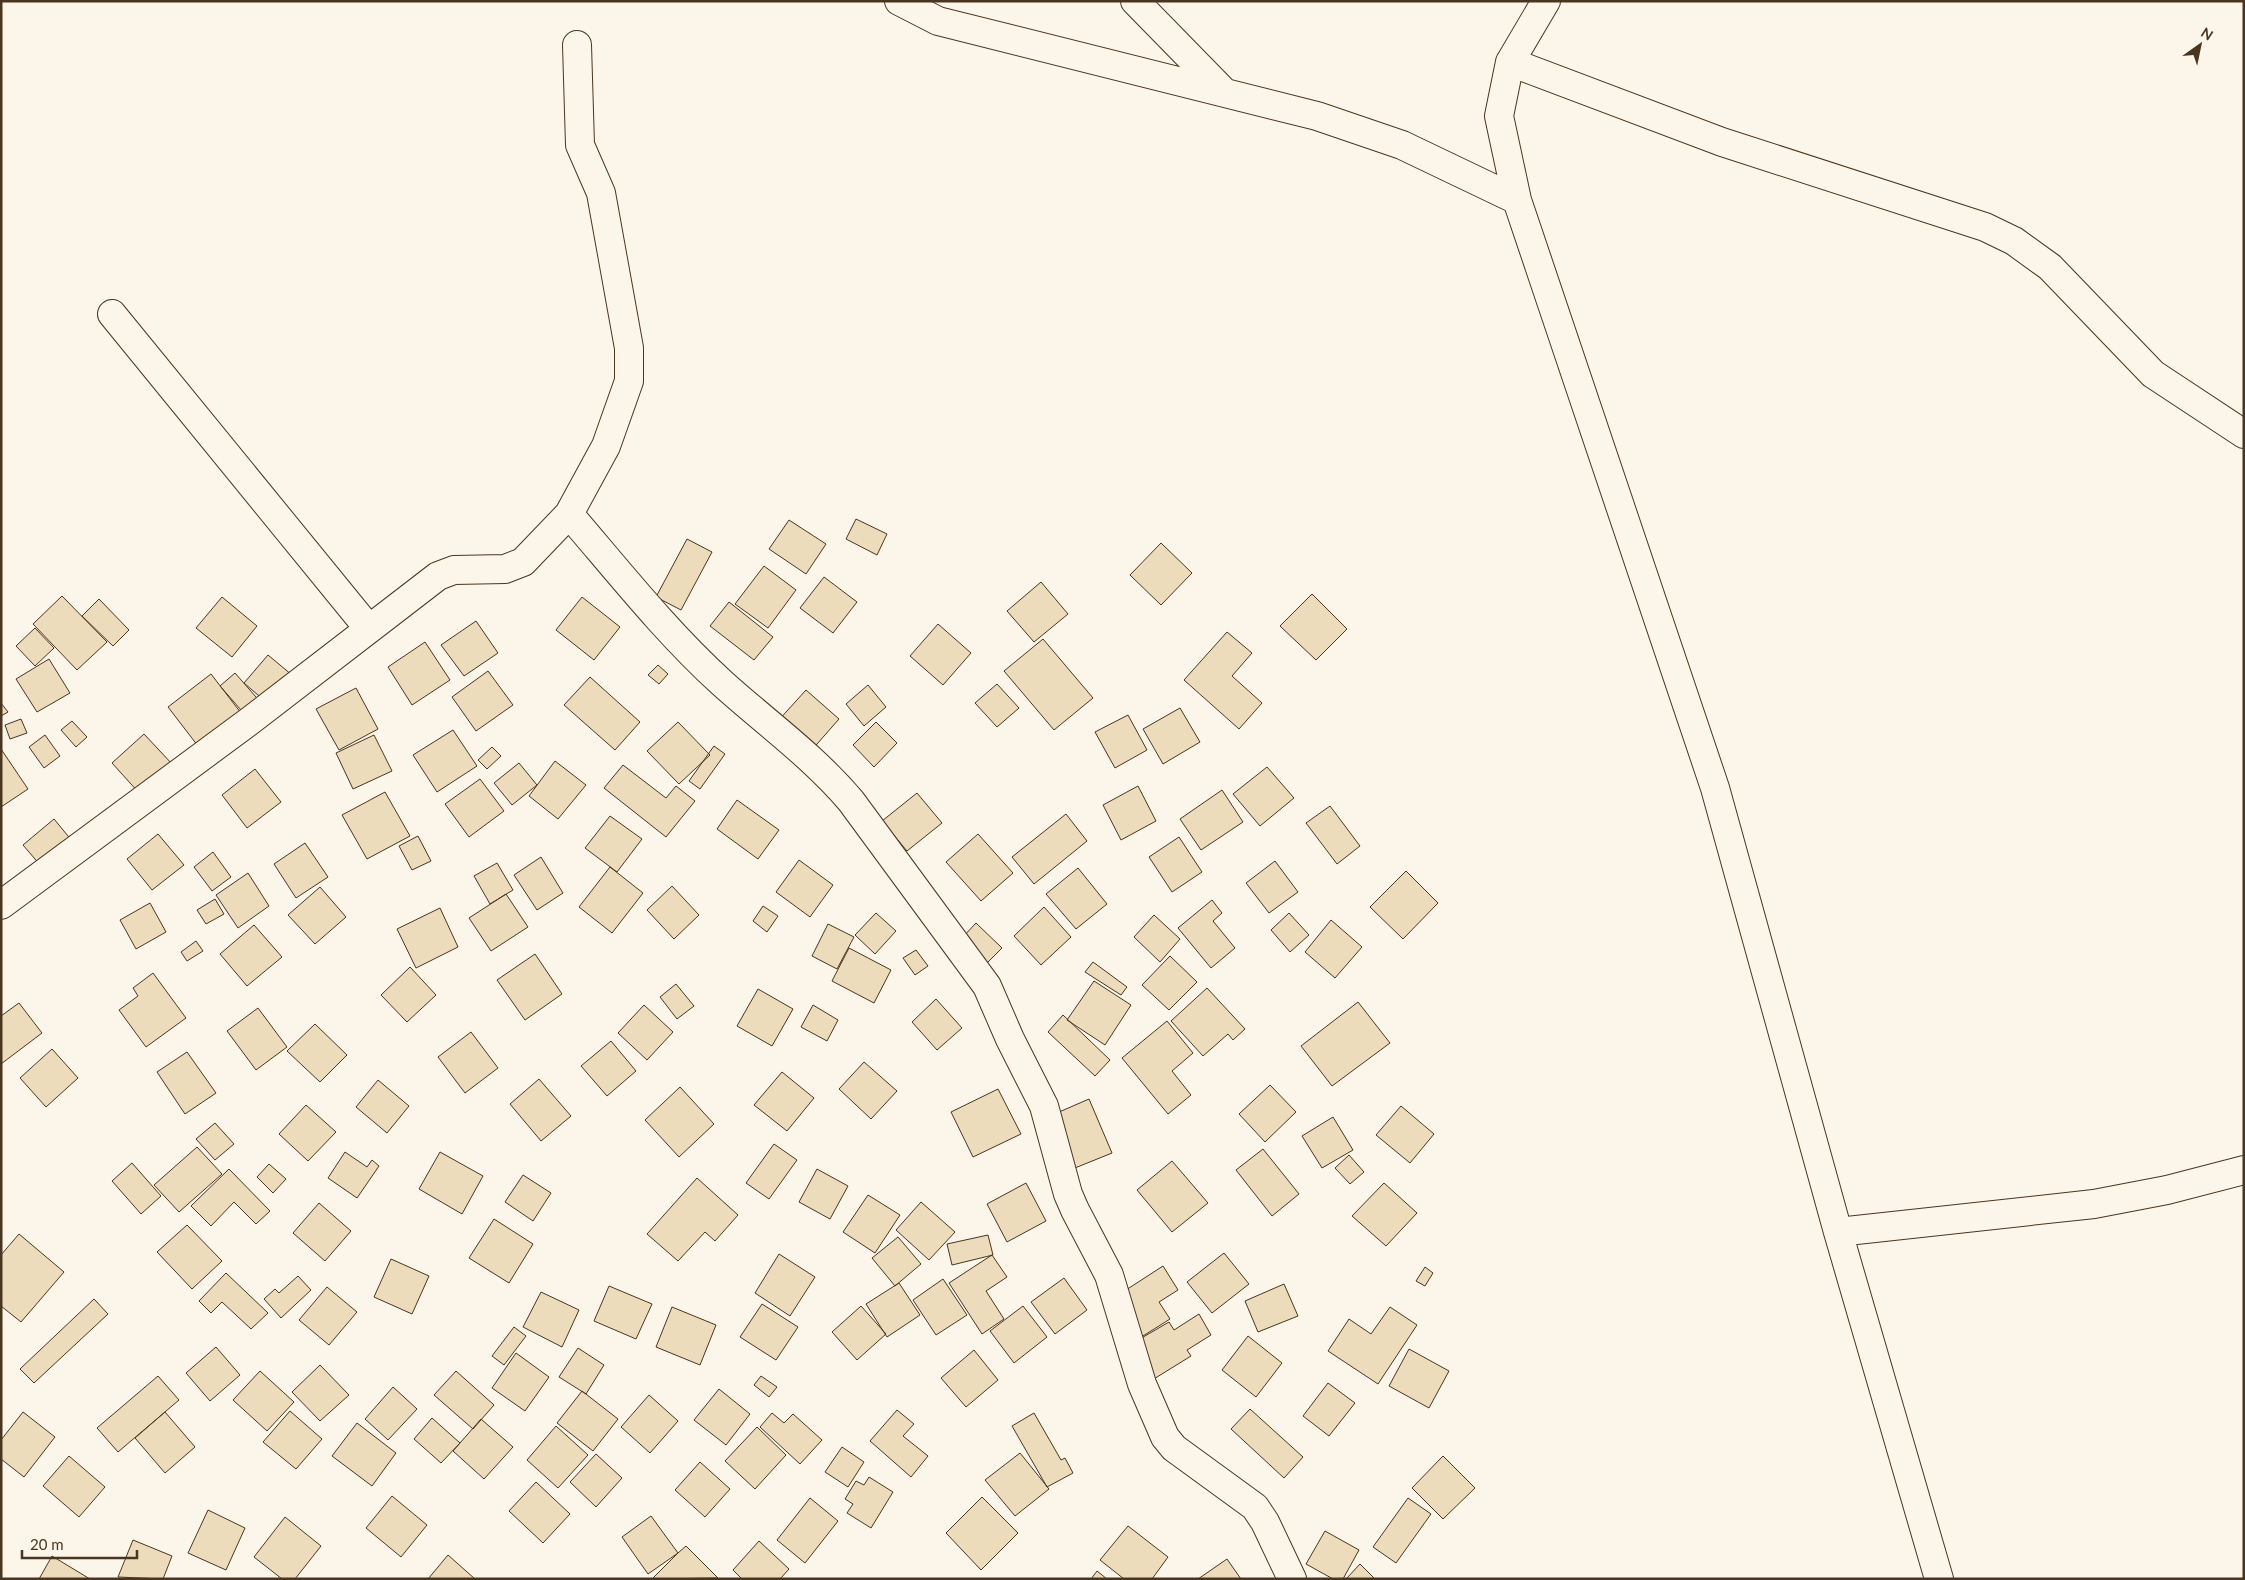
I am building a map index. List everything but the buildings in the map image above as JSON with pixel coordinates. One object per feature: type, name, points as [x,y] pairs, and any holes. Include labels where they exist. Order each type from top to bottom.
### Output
[{"type":"street","points":[[899,1],[938,21],[1317,116],[1402,145],[1517,200]]},
{"type":"street","points":[[1135,1],[1224,92]]},
{"type":"street","points":[[1546,1],[1510,62],[1499,116],[1517,200],[1715,788],[1838,1232],[1939,1579]]},
{"type":"street","points":[[1,906],[438,576],[454,570],[504,569],[523,562],[568,514],[606,446],[629,381],[629,348],[601,193],[580,145],[576,45]]},
{"type":"street","points":[[1510,62],[1722,142],[1985,227],[2014,241],[2050,267],[2153,374],[2244,434]]},
{"type":"street","points":[[112,314],[369,629]]},
{"type":"street","points":[[568,514],[685,646],[722,683],[830,776],[851,801],[987,986],[1010,1039],[1044,1106],[1068,1194],[1109,1275],[1142,1384],[1165,1436],[1174,1448],[1255,1507],[1265,1522],[1292,1579]]},
{"type":"street","points":[[1838,1232],[2094,1204],[2167,1190],[2244,1170]]}]
